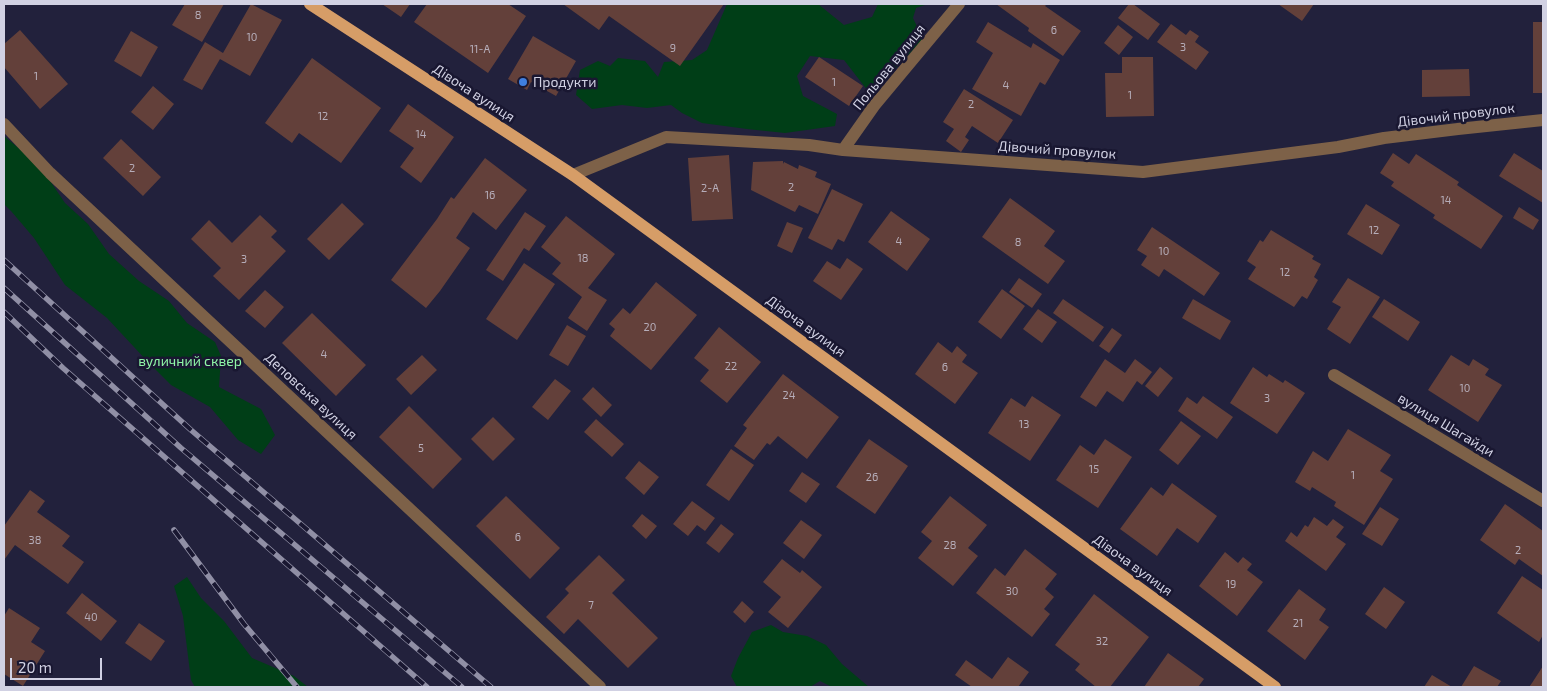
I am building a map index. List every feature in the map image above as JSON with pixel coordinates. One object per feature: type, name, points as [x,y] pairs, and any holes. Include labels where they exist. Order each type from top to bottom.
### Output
[{"type":"main road","name":"Дівоча вулиця","points":[[310,4],[573,175],[1275,687]]},
{"type":"street","name":"Польова вулиця","points":[[843,150],[874,106],[959,4]]},
{"type":"street","name":"Дівочий провулок","points":[[573,175],[666,137],[1143,172],[1338,148],[1384,138],[1458,128],[1543,120]]},
{"type":"street","name":"Деповська вулиця","points":[[4,124],[50,173],[600,687]]},
{"type":"street","name":"вулиця Шагайди","points":[[1334,375],[1543,501]]},
{"type":"green space","points":[[727,4],[818,4],[844,25],[872,17],[878,4],[928,4],[916,8],[913,18],[923,39],[871,95],[844,60],[810,56],[797,76],[803,96],[837,114],[835,126],[785,133],[747,129],[702,123],[671,105],[647,108],[622,105],[592,109],[576,95],[580,70],[598,61],[610,66],[618,58],[645,61],[658,77],[664,62],[692,60],[707,50]]},
{"type":"green space","name":"вуличний сквер","points":[[4,136],[40,166],[65,203],[88,224],[109,254],[139,281],[169,301],[187,323],[215,342],[221,356],[219,387],[261,409],[275,435],[261,454],[238,440],[210,407],[171,385],[107,318],[65,285],[34,238],[4,204]]},
{"type":"green space","points":[[187,577],[201,598],[224,621],[252,658],[294,676],[308,687],[195,687],[191,680],[183,616],[174,586]]},
{"type":"green space","points":[[771,625],[783,632],[807,636],[826,645],[842,664],[869,687],[832,687],[820,681],[810,687],[737,687],[731,676],[752,632]]},
{"type":"building","points":[[185,4],[224,4],[202,42],[172,25]]},
{"type":"building","points":[[251,4],[282,20],[250,76],[220,59],[202,90],[183,80],[205,42],[223,53]]},
{"type":"building","points":[[382,4],[410,4],[401,17]]},
{"type":"building","points":[[427,4],[508,4],[526,16],[488,73],[414,22]]},
{"type":"building","points":[[563,4],[724,4],[680,66],[609,16],[599,30]]},
{"type":"building","points":[[996,4],[1047,4],[1045,6],[1081,31],[1063,56],[1028,31],[1029,28]]},
{"type":"building","points":[[1129,4],[1133,4],[1160,24],[1148,40],[1118,18]]},
{"type":"building","points":[[1278,4],[1314,4],[1302,21]]},
{"type":"building","points":[[988,22],[1031,48],[1033,43],[1060,60],[1045,85],[1040,82],[1021,116],[972,89],[993,53],[976,42]]},
{"type":"building","points":[[1533,22],[1543,22],[1543,93],[1533,93]]},
{"type":"building","points":[[1171,24],[1186,35],[1190,30],[1199,36],[1195,42],[1209,52],[1196,70],[1157,42]]},
{"type":"building","points":[[1118,25],[1133,37],[1119,55],[1104,43]]},
{"type":"building","points":[[20,30],[68,84],[40,109],[4,67],[4,44]]},
{"type":"building","points":[[131,31],[158,47],[141,77],[114,61]]},
{"type":"building","points":[[533,36],[576,61],[556,96],[531,82],[527,90],[508,79]]},
{"type":"building","points":[[819,57],[863,86],[849,106],[805,77]]},
{"type":"building","points":[[1122,57],[1153,57],[1154,116],[1106,117],[1105,73],[1122,73]]},
{"type":"building","points":[[312,58],[381,108],[341,163],[299,133],[292,143],[265,123]]},
{"type":"building","points":[[1469,69],[1470,96],[1422,97],[1422,70]]},
{"type":"building","points":[[153,86],[174,104],[153,130],[131,112]]},
{"type":"building","points":[[964,89],[1013,120],[998,143],[972,126],[965,137],[969,140],[961,152],[946,141],[954,129],[943,122]]},
{"type":"building","points":[[408,104],[454,137],[421,183],[400,167],[414,148],[389,131]]},
{"type":"building","points":[[121,139],[161,177],[143,196],[103,158]]},
{"type":"building","points":[[1393,153],[1409,164],[1416,154],[1459,182],[1457,185],[1503,216],[1481,249],[1433,218],[1435,215],[1391,186],[1394,182],[1380,173]]},
{"type":"building","points":[[1514,153],[1543,171],[1543,203],[1499,176]]},
{"type":"building","points":[[729,155],[733,219],[692,221],[688,158]]},
{"type":"building","points":[[485,158],[527,190],[496,230],[473,212],[456,238],[470,248],[426,308],[391,280],[437,219],[451,197],[454,199]]},
{"type":"building","points":[[783,161],[783,164],[784,162],[798,169],[799,165],[817,172],[815,177],[831,184],[818,214],[799,205],[795,212],[751,190],[753,162]]},
{"type":"building","points":[[832,189],[863,204],[844,242],[838,239],[832,250],[808,238]]},
{"type":"building","points":[[1010,198],[1055,231],[1044,246],[1065,261],[1048,284],[982,237]]},
{"type":"building","points":[[342,203],[364,224],[329,260],[307,239]]},
{"type":"building","points":[[1366,204],[1400,225],[1382,255],[1347,234]]},
{"type":"building","points":[[1519,207],[1539,220],[1533,230],[1513,218]]},
{"type":"building","points":[[891,211],[930,239],[907,271],[868,242]]},
{"type":"building","points":[[525,212],[546,226],[529,251],[524,248],[503,281],[486,270]]},
{"type":"building","points":[[260,215],[277,231],[271,237],[286,251],[239,300],[213,276],[221,268],[191,239],[209,220],[232,243]]},
{"type":"building","points":[[566,216],[615,254],[588,288],[607,300],[587,331],[568,318],[582,297],[552,274],[561,263],[541,247]]},
{"type":"building","points":[[787,222],[803,228],[792,253],[777,246]]},
{"type":"building","points":[[1152,227],[1220,273],[1204,296],[1164,269],[1159,277],[1141,265],[1147,256],[1137,250]]},
{"type":"building","points":[[1271,230],[1314,256],[1312,259],[1321,264],[1314,277],[1318,280],[1307,299],[1302,296],[1294,307],[1248,279],[1256,267],[1247,261],[1260,240],[1263,242]]},
{"type":"building","points":[[847,258],[863,269],[841,300],[813,281],[827,261],[840,269]]},
{"type":"building","points":[[524,263],[555,284],[517,340],[486,319]]},
{"type":"building","points":[[1019,278],[1042,294],[1032,308],[1009,292]]},
{"type":"building","points":[[1348,278],[1380,297],[1350,344],[1327,329],[1341,307],[1332,302]]},
{"type":"building","points":[[656,282],[697,315],[651,370],[610,336],[615,329],[609,324],[623,308],[630,314]]},
{"type":"building","points":[[1002,289],[1025,306],[1001,339],[978,322]]},
{"type":"building","points":[[265,290],[284,307],[265,328],[245,311]]},
{"type":"building","points":[[1063,299],[1104,327],[1093,342],[1053,313]]},
{"type":"building","points":[[1193,299],[1231,321],[1220,340],[1182,318]]},
{"type":"building","points":[[1384,299],[1420,322],[1408,341],[1372,317]]},
{"type":"building","points":[[1038,309],[1057,322],[1042,343],[1023,329]]},
{"type":"building","points":[[312,313],[366,365],[336,396],[282,343]]},
{"type":"building","points":[[567,325],[586,336],[568,366],[549,355]]},
{"type":"building","points":[[719,327],[761,362],[727,403],[700,381],[709,370],[694,358]]},
{"type":"building","points":[[1112,328],[1122,335],[1109,353],[1099,346]]},
{"type":"building","points":[[938,342],[952,353],[957,346],[967,355],[962,362],[978,373],[955,404],[915,374]]},
{"type":"building","points":[[422,355],[437,370],[411,395],[396,379]]},
{"type":"building","points":[[1451,355],[1469,366],[1473,359],[1489,369],[1485,375],[1502,385],[1478,422],[1428,390]]},
{"type":"building","points":[[1105,359],[1125,373],[1135,359],[1152,372],[1142,385],[1137,381],[1123,402],[1107,391],[1096,407],[1080,397]]},
{"type":"building","points":[[1160,367],[1173,378],[1158,397],[1145,386]]},
{"type":"building","points":[[1253,367],[1267,377],[1269,374],[1283,383],[1285,380],[1305,393],[1277,434],[1230,403]]},
{"type":"building","points":[[783,374],[839,417],[807,459],[778,436],[770,445],[767,443],[754,460],[734,446],[747,428],[743,425]]},
{"type":"building","points":[[555,379],[571,391],[548,420],[532,407]]},
{"type":"building","points":[[593,387],[612,405],[601,417],[582,399]]},
{"type":"building","points":[[1032,396],[1061,415],[1030,461],[988,433],[1011,398],[1025,407]]},
{"type":"building","points":[[1203,396],[1233,417],[1217,439],[1178,411],[1187,397],[1197,404]]},
{"type":"building","points":[[409,406],[462,459],[433,489],[379,437]]},
{"type":"building","points":[[493,417],[515,439],[493,461],[471,439]]},
{"type":"building","points":[[596,419],[624,444],[612,457],[584,432]]},
{"type":"building","points":[[1181,421],[1201,436],[1178,465],[1159,450]]},
{"type":"building","points":[[1348,429],[1391,455],[1380,471],[1393,479],[1364,525],[1334,506],[1336,502],[1312,487],[1310,491],[1295,482],[1313,451],[1328,461]]},
{"type":"building","points":[[869,439],[908,466],[875,514],[836,487]]},
{"type":"building","points":[[1105,439],[1132,457],[1098,508],[1056,480],[1080,445],[1094,455]]},
{"type":"building","points":[[731,449],[754,465],[729,501],[706,485]]},
{"type":"building","points":[[639,461],[659,477],[644,495],[625,478]]},
{"type":"building","points":[[802,472],[820,484],[806,503],[789,491]]},
{"type":"building","points":[[1172,483],[1217,516],[1198,543],[1177,528],[1157,556],[1120,529],[1151,487],[1163,496]]},
{"type":"building","points":[[30,490],[45,501],[37,512],[70,536],[62,546],[84,562],[68,584],[15,545],[4,560],[4,526]]},
{"type":"building","points":[[506,496],[560,548],[530,579],[476,526]]},
{"type":"building","points":[[950,496],[987,525],[968,548],[978,556],[953,586],[918,558],[932,541],[921,532]]},
{"type":"building","points":[[692,501],[715,518],[705,531],[697,525],[688,536],[673,524]]},
{"type":"building","points":[[1505,504],[1543,531],[1543,576],[1519,559],[1515,565],[1480,540]]},
{"type":"building","points":[[1380,507],[1399,519],[1382,546],[1362,534]]},
{"type":"building","points":[[642,514],[657,526],[646,539],[632,526]]},
{"type":"building","points":[[1314,517],[1327,526],[1333,519],[1344,527],[1336,537],[1346,544],[1326,571],[1285,541],[1291,532],[1297,537],[1305,525],[1308,527]]},
{"type":"building","points":[[801,520],[822,535],[804,559],[783,543]]},
{"type":"building","points":[[721,524],[734,534],[719,553],[706,543]]},
{"type":"building","points":[[1025,549],[1057,574],[1045,589],[1054,597],[1044,609],[1050,614],[1032,637],[976,593],[995,568],[1005,576]]},
{"type":"building","points":[[1225,552],[1238,563],[1243,557],[1252,564],[1247,570],[1263,582],[1237,616],[1199,586]]},
{"type":"building","points":[[599,555],[625,580],[612,593],[658,638],[628,668],[578,619],[564,634],[546,617],[569,593],[565,589]]},
{"type":"building","points":[[782,559],[800,573],[802,570],[822,587],[788,628],[768,612],[781,597],[763,582]]},
{"type":"building","points":[[1522,576],[1543,590],[1543,635],[1539,642],[1497,613]]},
{"type":"building","points":[[1384,587],[1405,602],[1386,629],[1365,614]]},
{"type":"building","points":[[1299,589],[1326,609],[1319,620],[1329,627],[1305,660],[1267,631]]},
{"type":"building","points":[[82,593],[117,621],[101,641],[66,613]]},
{"type":"building","points":[[1094,594],[1149,637],[1110,687],[1096,687],[1075,670],[1080,664],[1055,645]]},
{"type":"building","points":[[742,601],[754,612],[745,623],[733,612]]},
{"type":"building","points":[[9,608],[40,628],[31,642],[45,651],[23,686],[4,674],[4,616]]},
{"type":"building","points":[[139,623],[165,641],[151,661],[125,643]]},
{"type":"building","points":[[1168,653],[1204,679],[1198,687],[1144,687]]},
{"type":"building","points":[[1008,657],[1029,672],[1018,687],[972,687],[955,675],[966,660],[992,679]]},
{"type":"building","points":[[1474,666],[1501,681],[1497,687],[1461,687]]},
{"type":"building","points":[[1543,666],[1543,687],[1529,687],[1532,683]]},
{"type":"building","points":[[1432,675],[1452,687],[1424,687]]},
{"type":"railway","points":[[4,260],[191,430],[491,687]]},
{"type":"railway","points":[[4,288],[181,448],[462,687]]},
{"type":"railway","points":[[4,312],[63,368],[427,687]]},
{"type":"railway","points":[[174,530],[244,624],[297,687]]},
{"type":"place","name":"Продукти","points":[[523,82]]}]
